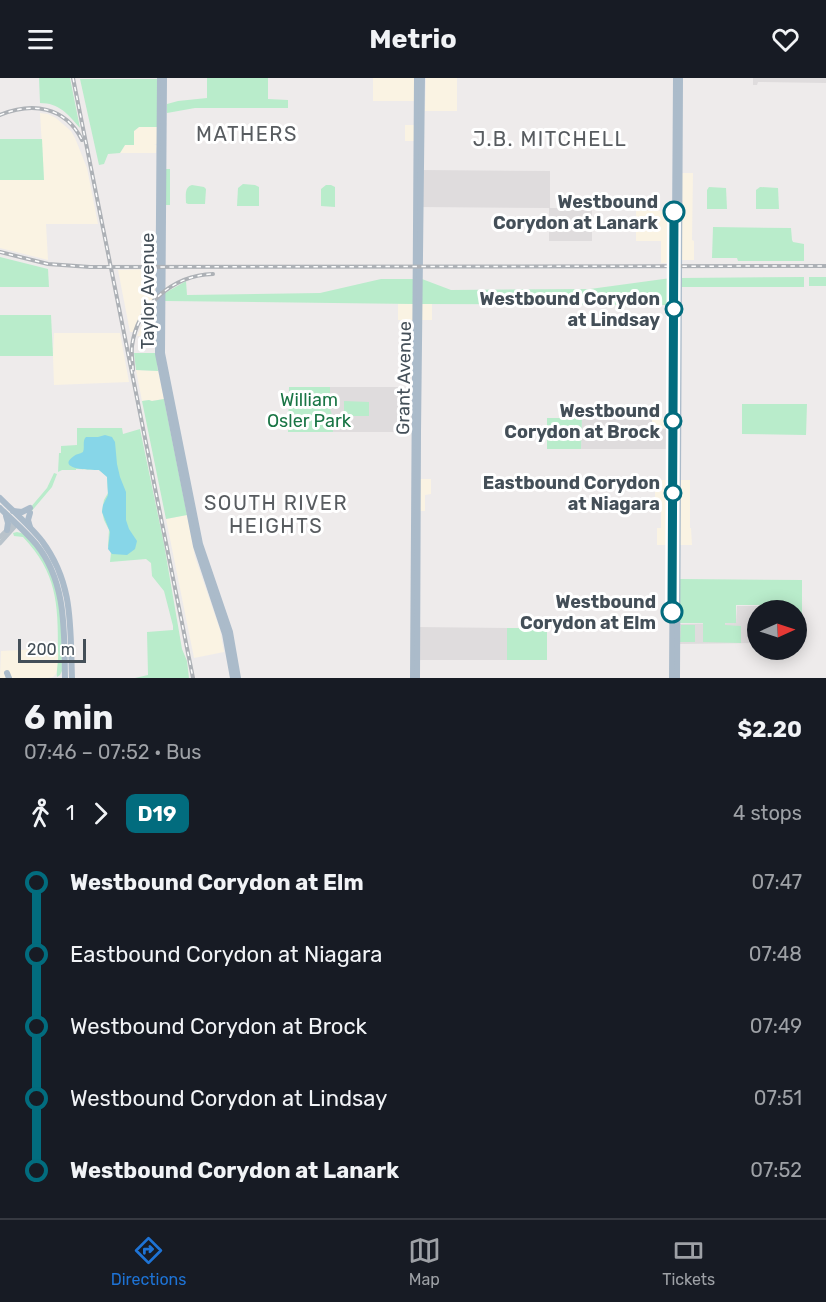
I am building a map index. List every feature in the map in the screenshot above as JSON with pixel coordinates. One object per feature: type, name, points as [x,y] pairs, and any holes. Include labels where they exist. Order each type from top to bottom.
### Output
[{"type":"main road","name":"Taylor Avenue","points":[[162,78],[158,345],[160,367],[196,546],[225,634],[232,676]]},
{"type":"main road","name":"Taylor Avenue","points":[[162,78],[162,353],[202,550],[231,639],[238,678]]},
{"type":"main road","name":"Grant Avenue","points":[[414,678],[414,432],[419,78]]},
{"type":"main road","points":[[672,678],[676,78]]},
{"type":"main road","points":[[677,678],[680,78]]},
{"type":"main road","points":[[0,498],[6,510],[9,523],[8,532],[27,530]]},
{"type":"main road","points":[[6,510],[22,512],[30,510],[27,530],[44,555],[57,582],[61,600],[65,668],[70,678]]},
{"type":"main road","points":[[6,510],[41,540],[52,556],[63,580],[69,609],[70,678]]},
{"type":"main road","points":[[65,659],[70,678]]},
{"type":"main road","points":[[60,678],[65,668]]},
{"type":"street","points":[[186,496],[192,502]]},
{"type":"street","points":[[0,543],[18,522]]},
{"type":"street","points":[[0,537],[8,532]]},
{"type":"shaded area","points":[[373,78],[414,78],[414,101],[373,101]]},
{"type":"shaded area","points":[[426,78],[457,78],[457,111],[425,111]]},
{"type":"shaded area","points":[[753,78],[826,78],[826,83],[758,82],[757,85],[753,85]]},
{"type":"shaded area","points":[[40,113],[56,118],[71,131],[75,138],[87,168],[98,224],[46,224],[48,260],[0,248],[0,180],[44,180]]},
{"type":"shaded area","points":[[405,125],[417,125],[416,141],[405,141]]},
{"type":"shaded area","points":[[139,127],[157,127],[157,144],[154,145],[157,145],[156,153],[120,153],[134,131]]},
{"type":"shaded area","points":[[421,170],[550,171],[550,208],[592,208],[592,241],[549,241],[549,208],[420,207]]},
{"type":"shaded area","points":[[681,173],[693,173],[694,260],[680,260]]},
{"type":"shaded area","points":[[636,210],[673,211],[673,263],[661,263],[661,241],[636,241]]},
{"type":"shaded area","points":[[155,269],[155,296],[145,309],[134,332],[130,332],[118,270]]},
{"type":"shaded area","points":[[155,303],[155,336],[137,336],[142,325]]},
{"type":"shaded area","points":[[398,304],[415,304],[415,320],[398,320]]},
{"type":"shaded area","points":[[420,304],[432,304],[432,320],[420,320]]},
{"type":"shaded area","points":[[54,333],[120,333],[129,382],[54,385]]},
{"type":"shaded area","points":[[136,370],[158,371],[164,399],[142,401]]},
{"type":"shaded area","points":[[330,387],[415,387],[414,432],[333,432]]},
{"type":"shaded area","points":[[582,418],[652,418],[652,428],[673,429],[673,449],[581,449]]},
{"type":"shaded area","points":[[652,418],[673,419],[673,429],[652,429]]},
{"type":"shaded area","points":[[418,479],[431,479],[431,494],[425,495],[425,511],[418,511]]},
{"type":"shaded area","points":[[655,480],[673,480],[672,545],[657,545],[657,528],[661,528],[661,512],[655,511]]},
{"type":"shaded area","points":[[677,480],[690,480],[692,545],[677,545]]},
{"type":"shaded area","points":[[187,515],[195,557],[220,630],[224,652],[194,658],[166,519]]},
{"type":"shaded area","points":[[737,606],[747,606],[747,643],[680,644],[680,624],[736,623]]},
{"type":"shaded area","points":[[417,627],[507,628],[507,660],[417,660]]},
{"type":"shaded area","points":[[59,648],[59,663],[53,677],[0,678],[1,651]]},
{"type":"green space","points":[[39,78],[70,78],[80,128],[58,107],[40,103]]},
{"type":"green space","points":[[207,78],[268,78],[268,99],[288,100],[288,108],[195,108],[167,113],[167,104],[207,98]]},
{"type":"green space","points":[[80,79],[160,79],[160,127],[139,127],[134,131],[134,145],[125,145],[120,153],[108,154],[104,164],[99,165]]},
{"type":"green space","points":[[0,139],[42,139],[44,180],[0,180]]},
{"type":"green space","points":[[163,169],[170,169],[170,205],[163,205]]},
{"type":"green space","points":[[243,184],[259,187],[259,206],[237,206],[238,188]]},
{"type":"green space","points":[[192,185],[206,189],[205,204],[186,203],[187,190]]},
{"type":"green space","points":[[326,185],[335,187],[335,207],[321,206],[321,189]]},
{"type":"green space","points":[[709,187],[726,188],[727,209],[707,209]]},
{"type":"green space","points":[[760,187],[778,188],[779,209],[756,209],[756,190]]},
{"type":"green space","points":[[713,227],[791,228],[793,242],[804,244],[804,261],[738,261],[737,258],[712,258]]},
{"type":"green space","points":[[0,257],[48,269],[49,287],[0,287]]},
{"type":"green space","points":[[804,277],[804,287],[681,287],[681,278]]},
{"type":"green space","points":[[809,277],[826,277],[826,286],[809,286]]},
{"type":"green space","points":[[671,278],[671,305],[422,304],[422,279],[451,290],[590,289]]},
{"type":"green space","points":[[381,279],[413,279],[413,304],[165,301],[165,293],[186,281],[187,295],[320,293]]},
{"type":"green space","points":[[0,315],[51,315],[53,356],[0,356]]},
{"type":"green space","points":[[155,339],[158,371],[136,370],[134,353],[155,353]]},
{"type":"green space","name":"William Osler Park","points":[[289,387],[330,387],[333,432],[288,432]]},
{"type":"green space","points":[[164,399],[187,515],[166,519],[142,401]]},
{"type":"green space","points":[[344,401],[369,402],[369,416],[344,416]]},
{"type":"green space","points":[[742,404],[807,404],[806,435],[742,434]]},
{"type":"green space","points":[[547,418],[582,418],[581,449],[547,449]]},
{"type":"green space","points":[[77,428],[122,428],[123,434],[140,429],[189,678],[135,678],[148,675],[147,632],[173,630],[173,626],[164,591],[152,576],[151,563],[146,559],[110,562],[109,530],[102,511],[108,493],[107,476],[99,470],[76,469],[58,472],[61,446],[77,445]]},
{"type":"green space","points":[[54,473],[57,474],[52,487],[30,513],[30,508],[47,488]]},
{"type":"green space","points":[[13,533],[25,534],[47,562],[61,605],[62,671],[57,677],[57,618],[53,589],[43,563],[23,537],[14,536]]},
{"type":"green space","points":[[680,579],[802,580],[802,600],[747,600],[747,605],[736,605],[736,623],[725,623],[725,625],[741,626],[741,643],[703,642],[703,623],[680,623]]},
{"type":"green space","points":[[681,625],[695,625],[695,642],[680,642]]},
{"type":"green space","points":[[507,628],[547,628],[547,660],[507,660]]},
{"type":"water","points":[[105,435],[112,437],[115,442],[117,464],[126,492],[126,520],[137,541],[135,549],[127,555],[112,554],[108,549],[110,532],[102,512],[108,495],[107,477],[99,470],[72,467],[69,464],[74,456],[83,452],[86,437]]},
{"type":"railway","points":[[73,78],[193,678]]},
{"type":"railway","points":[[0,115],[24,109],[47,110],[67,120],[82,140]]},
{"type":"railway","points":[[0,252],[48,264],[90,267],[826,266]]},
{"type":"railway","points":[[133,370],[132,349],[135,331],[149,306],[159,295],[184,280],[213,274]]},
{"type":"bus line","name":"D19","points":[[672,612],[674,212]]},
{"type":"place","name":"Westbound Corydon at Lanark","points":[[674,212]]},
{"type":"place","name":"Westbound Corydon at Lindsay","points":[[674,309]]},
{"type":"place","name":"Westbound Corydon at Brock","points":[[673,421]]},
{"type":"place","name":"Eastbound Corydon at Niagara","points":[[673,493]]},
{"type":"place","name":"Westbound Corydon at Elm","points":[[672,612]]},
{"type":"district","name":"MATHERS","points":[[247,134]]},
{"type":"district","name":"J.B. MITCHELL","points":[[550,139]]},
{"type":"district","name":"SOUTH RIVER HEIGHTS","points":[[276,514]]}]
